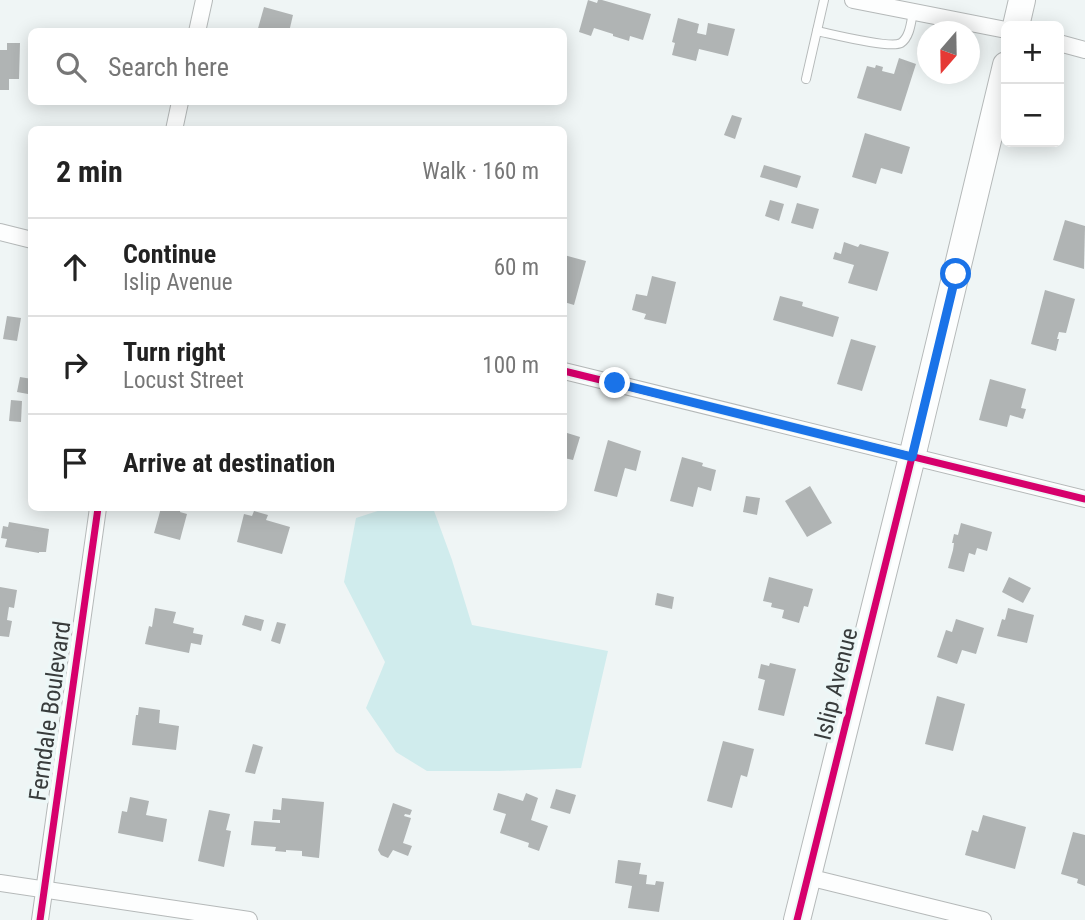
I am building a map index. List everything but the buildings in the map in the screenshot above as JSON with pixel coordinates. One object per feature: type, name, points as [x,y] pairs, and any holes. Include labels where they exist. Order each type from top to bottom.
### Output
[{"type":"main road","points":[[1017,21],[1022,0]]},
{"type":"main road","name":"Islip Avenue","points":[[797,920],[1001,84]]},
{"type":"street","points":[[198,28],[204,0]]},
{"type":"street","points":[[853,0],[1001,29]]},
{"type":"street","points":[[1064,44],[1085,50]]},
{"type":"street","points":[[175,126],[179,105]]},
{"type":"street","points":[[0,232],[28,239]]},
{"type":"street","points":[[567,372],[1085,499]]},
{"type":"street","name":"Ferndale Boulevard","points":[[40,920],[98,511]]},
{"type":"street","points":[[808,877],[983,920]]},
{"type":"street","points":[[0,883],[249,920]]},
{"type":"lane","points":[[806,79],[824,0]]},
{"type":"lane","points":[[817,31],[888,45],[901,43],[908,34],[913,12]]},
{"type":"shaded area","points":[[378,511],[434,511],[472,625],[608,651],[581,768],[427,771],[396,752],[366,708],[385,662],[344,582],[356,518]]},
{"type":"cycle path","points":[[567,372],[1085,499]]},
{"type":"cycle path","points":[[797,920],[912,457]]},
{"type":"cycle path","points":[[40,920],[98,511]]},
{"type":"route","points":[[615,383],[912,457],[956,274]]}]
